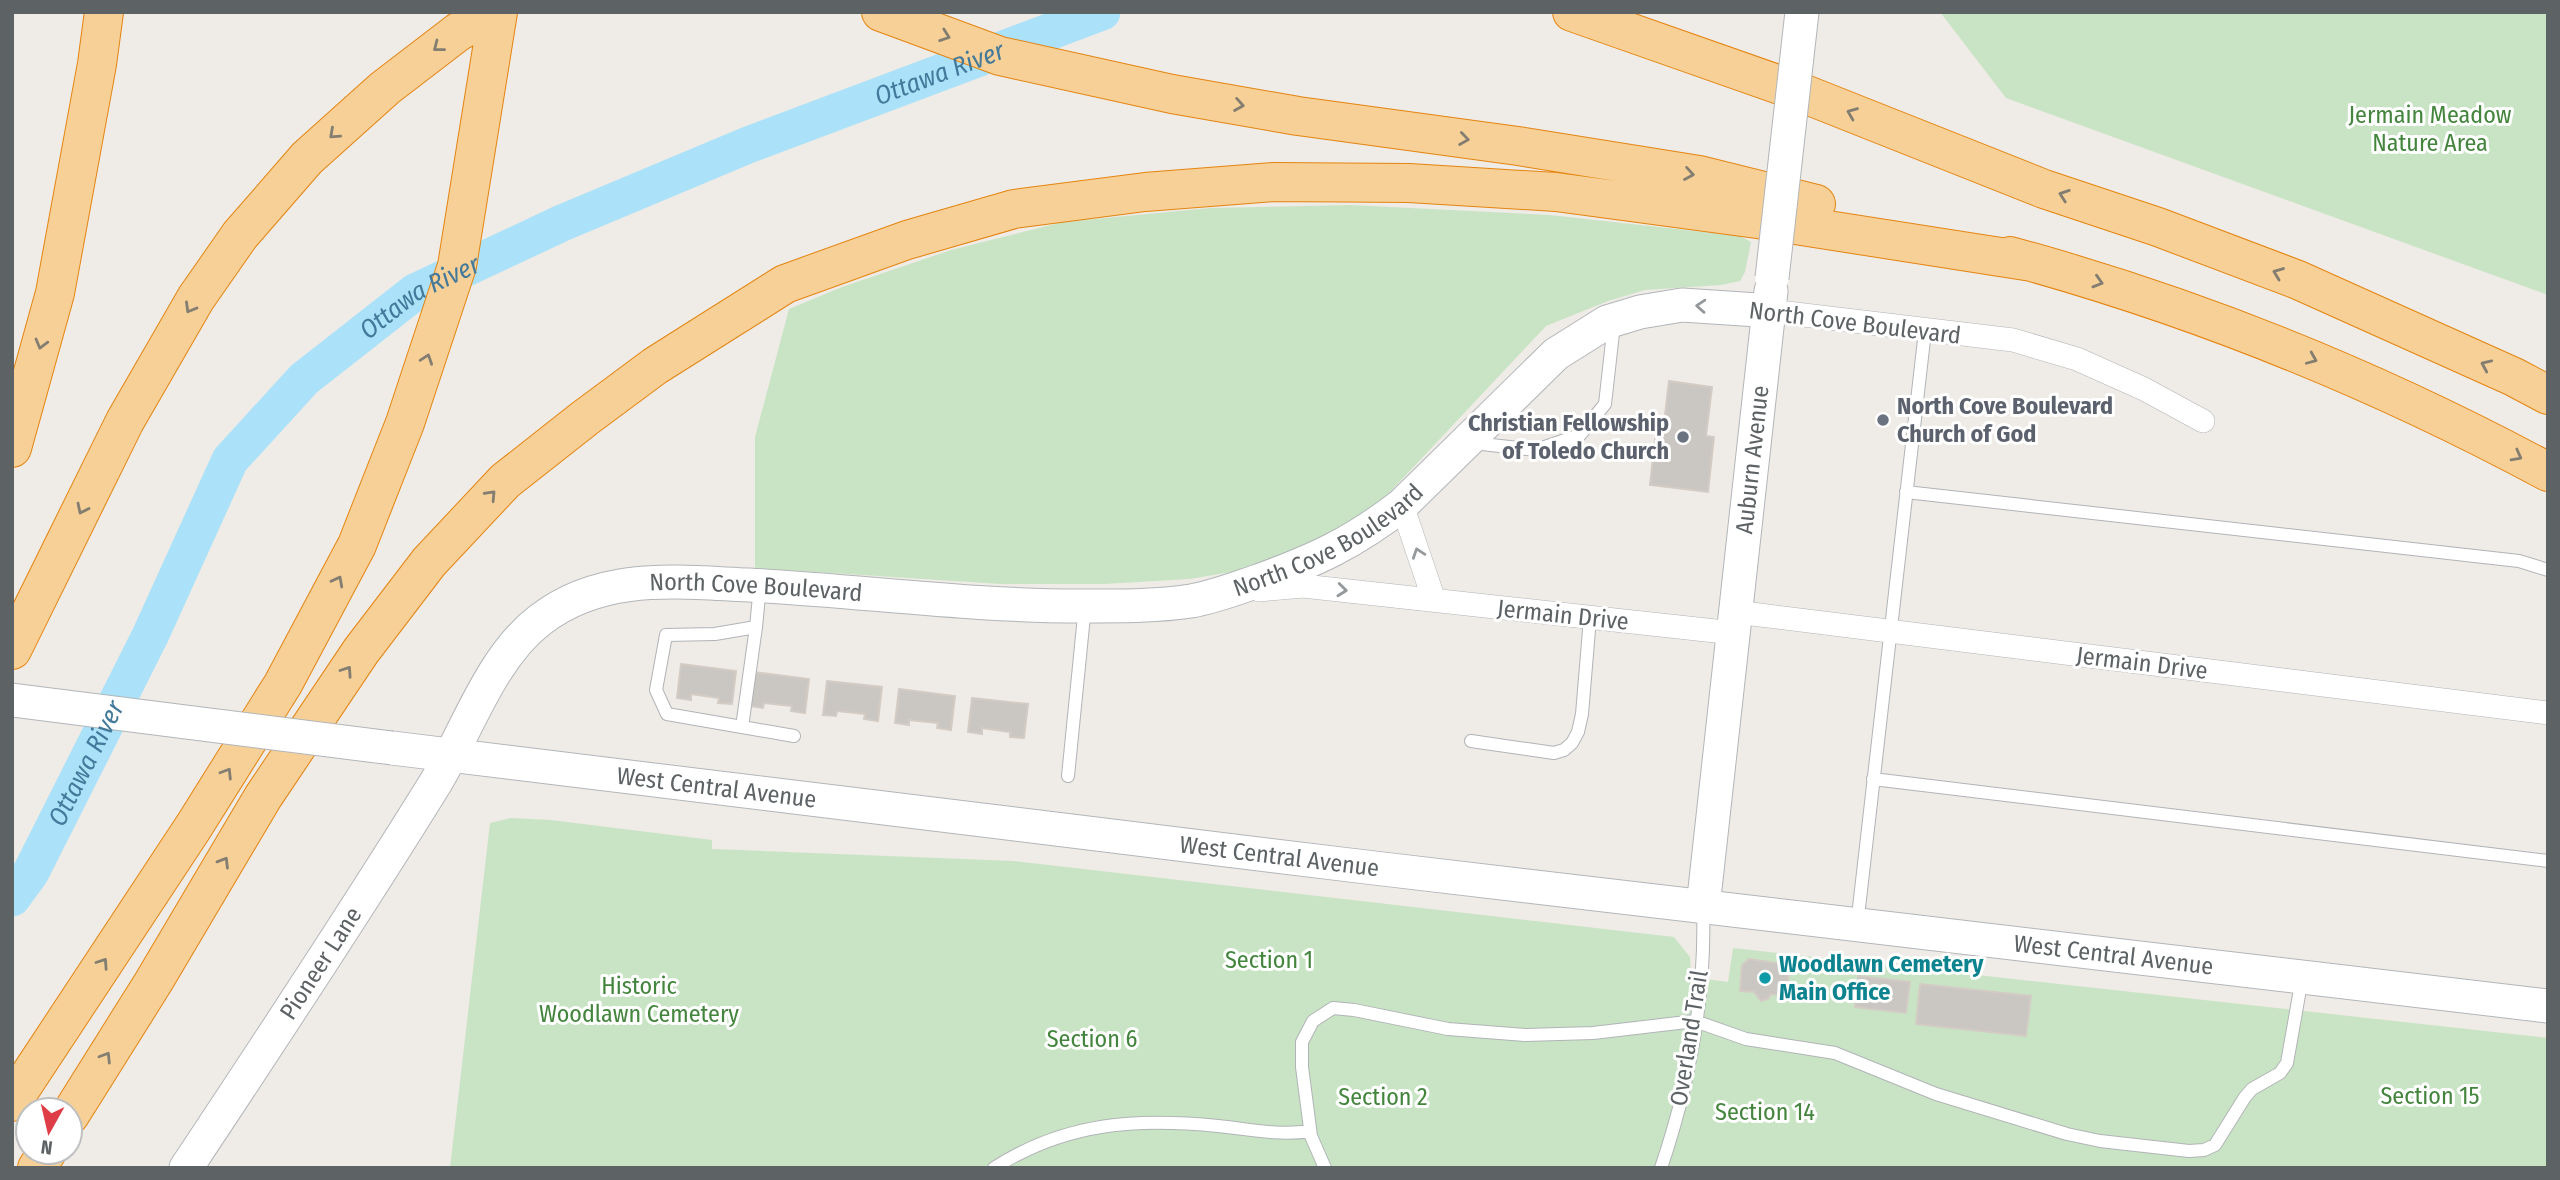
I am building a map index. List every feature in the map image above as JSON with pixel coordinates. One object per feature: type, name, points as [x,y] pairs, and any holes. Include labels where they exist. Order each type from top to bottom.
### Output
[{"type":"highway","points":[[12,353],[69,157],[91,12]]},
{"type":"highway","points":[[12,448],[55,293],[97,65],[104,12]]},
{"type":"highway","points":[[12,650],[125,421],[196,298],[240,235],[307,158],[385,88],[458,32],[496,12]]},
{"type":"highway","points":[[12,1102],[194,826],[283,684],[357,545],[405,424],[457,266],[481,128],[496,12]]},
{"type":"highway","points":[[881,12],[1000,56],[1172,93],[1298,116],[1518,146],[1699,175],[2032,262],[2151,299],[2312,359],[2471,431],[2548,472]]},
{"type":"highway","points":[[1572,12],[1797,91],[2044,189],[2158,227],[2298,280],[2514,377],[2548,395]]},
{"type":"highway","points":[[82,1096],[263,797],[361,651],[429,562],[505,481],[585,418],[655,366],[785,284],[907,240],[1014,209],[1145,192],[1274,182],[1409,183],[1556,192],[1757,219],[2032,262]]},
{"type":"street","name":"Auburn Avenue","points":[[1703,907],[1802,12]]},
{"type":"street","name":"North Cove Boulevard","points":[[452,755],[501,663],[526,632],[542,618],[573,599],[607,587],[646,581],[760,586],[1009,606],[1136,605],[1191,601],[1302,565],[1346,545],[1402,505],[1556,354],[1608,322],[1640,312],[1682,305],[1758,310],[2012,341],[2077,359],[2144,389],[2203,421]]},
{"type":"street","points":[[1402,505],[1434,600]]},
{"type":"street","name":"Jermain Drive","points":[[1225,592],[1303,586],[1590,618],[1890,632],[2548,713]]},
{"type":"street","name":"West Central Avenue","points":[[12,699],[392,748],[1703,907],[2548,1006]]},
{"type":"street","name":"Pioneer Lane","points":[[186,1168],[388,860],[452,755]]},
{"type":"lane","points":[[1466,442],[1536,450],[1580,435],[1605,404],[1615,320]]},
{"type":"lane","points":[[1857,925],[1925,331]]},
{"type":"lane","points":[[1906,492],[2519,561],[2548,570]]},
{"type":"lane","points":[[742,727],[760,586]]},
{"type":"lane","points":[[1068,776],[1085,606]]},
{"type":"lane","points":[[1471,741],[1554,753],[1564,750],[1572,743],[1578,733],[1582,714],[1590,618]]},
{"type":"lane","points":[[756,627],[715,634],[666,635],[656,690],[667,714],[793,736]]},
{"type":"lane","points":[[1873,779],[2548,861]]},
{"type":"lane","name":"Overland Trail","points":[[1661,1168],[1687,1070],[1695,1021],[1704,939],[1703,907]]},
{"type":"lane","points":[[1325,1168],[1310,1131],[1302,1067],[1302,1042],[1313,1021],[1333,1008],[1448,1029],[1525,1035],[1593,1033],[1695,1021],[1771,1045],[1815,1048],[1835,1053],[1981,1110],[2067,1134],[2100,1141],[2189,1151],[2204,1150],[2215,1145],[2252,1089],[2272,1079],[2287,1063],[2302,977]]},
{"type":"lane","points":[[994,1168],[1053,1138],[1125,1122],[1190,1124],[1287,1133],[1310,1131]]},
{"type":"green space","name":"Jermain Meadow Nature Area","points":[[1940,12],[2548,12],[2548,295],[2006,98]]},
{"type":"green space","points":[[1350,205],[1550,215],[1740,236],[1751,242],[1745,272],[1740,281],[1721,285],[1645,290],[1608,301],[1546,326],[1374,509],[1268,566],[1189,579],[1105,584],[1001,584],[755,568],[755,437],[789,309],[842,287],[951,250],[1063,222],[1210,208]]},
{"type":"green space","name":"Historic Woodlawn Cemetery","points":[[511,818],[551,820],[712,840],[712,849],[1013,861],[1674,937],[1690,957],[1691,977],[1728,982],[1733,948],[2548,1038],[2548,1168],[450,1168],[490,823]]},
{"type":"building","name":"Christian Fellowship of Toledo Church","points":[[1669,381],[1712,387],[1706,436],[1714,437],[1708,492],[1650,485],[1656,431],[1663,432]]},
{"type":"building","points":[[681,664],[736,671],[732,704],[718,703],[719,698],[691,694],[691,700],[677,698]]},
{"type":"building","points":[[753,672],[809,679],[805,713],[791,711],[792,706],[764,703],[763,708],[749,706]]},
{"type":"building","points":[[827,681],[882,687],[878,721],[864,719],[865,714],[837,711],[836,716],[823,715]]},
{"type":"building","points":[[899,689],[955,696],[951,730],[937,728],[938,723],[909,720],[909,725],[895,723]]},
{"type":"building","points":[[972,698],[1028,704],[1024,738],[1010,737],[1010,732],[982,728],[982,734],[968,732]]},
{"type":"building","name":"Woodlawn Cemetery Main Office","points":[[1749,959],[1790,965],[1786,996],[1771,994],[1768,999],[1761,1001],[1754,992],[1740,991],[1742,965]]},
{"type":"building","points":[[1858,976],[1910,982],[1906,1013],[1855,1007]]},
{"type":"building","points":[[1920,984],[2031,996],[2026,1036],[1916,1024]]},
{"type":"waterway","name":"Ottawa River","points":[[12,898],[31,872],[150,636],[230,460],[304,379],[415,292],[562,223],[748,145],[1102,12]]},
{"type":"place","name":"North Cove Boulevard Church of God","points":[[1883,420]]},
{"type":"place","name":"Christian Fellowship of Toledo Church","points":[[1683,437]]},
{"type":"place","name":"Woodlawn Cemetery Main Office","points":[[1765,978]]},
{"type":"park label","name":"Section 1","points":[[1269,960]]},
{"type":"park label","name":"Section 6","points":[[1092,1039]]},
{"type":"park label","name":"Section 15","points":[[2430,1096]]},
{"type":"park label","name":"Section 2","points":[[1383,1097]]},
{"type":"park label","name":"Section 14","points":[[1765,1112]]}]
